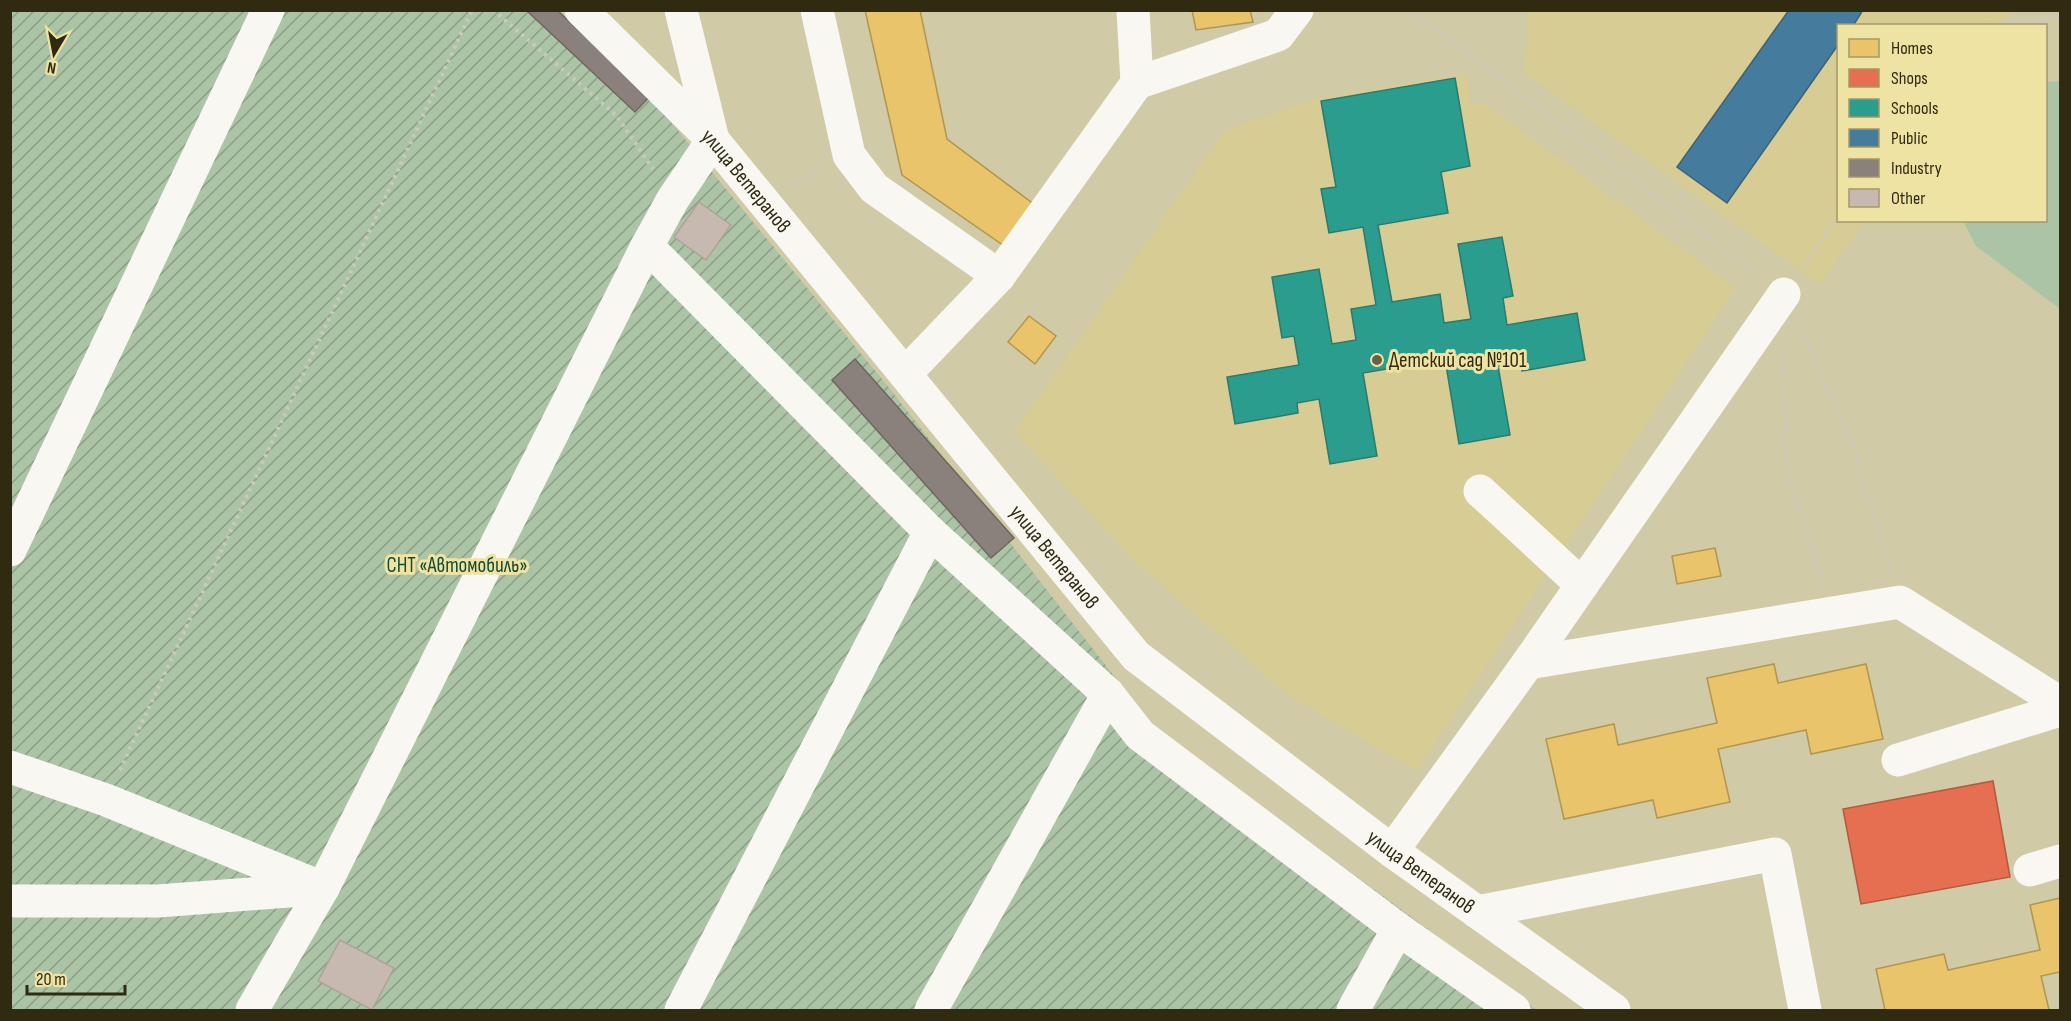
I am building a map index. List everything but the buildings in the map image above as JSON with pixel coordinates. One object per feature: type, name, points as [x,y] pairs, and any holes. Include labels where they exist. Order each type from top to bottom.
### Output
[{"type":"street","points":[[10,550],[267,10]]},
{"type":"street","name":"улица Ветеранов","points":[[581,10],[713,140],[1136,656],[1392,851],[1614,1011]]},
{"type":"street","points":[[252,1011],[323,888],[647,246],[673,199],[713,140],[681,10]]},
{"type":"street","points":[[817,10],[849,155],[873,188],[999,276]]},
{"type":"street","points":[[1133,10],[1137,83]]},
{"type":"street","points":[[906,373],[999,276],[1137,83],[1278,35],[1297,10]]},
{"type":"street","points":[[647,246],[930,532],[1108,694],[1140,735],[1398,929],[1514,1011]]},
{"type":"street","points":[[1392,851],[1528,663],[1784,294]]},
{"type":"street","points":[[1480,491],[1582,585]]},
{"type":"street","points":[[681,1011],[930,532]]},
{"type":"street","points":[[1528,663],[1900,602],[2061,703]]},
{"type":"street","points":[[930,1011],[1108,694]]},
{"type":"street","points":[[1898,760],[2061,710]]},
{"type":"street","points":[[10,768],[106,800],[323,888]]},
{"type":"street","points":[[1477,912],[1775,854],[1805,1011]]},
{"type":"street","points":[[2030,870],[2061,861]]},
{"type":"street","points":[[10,901],[158,901],[323,888]]},
{"type":"street","points":[[1353,1011],[1398,929]]},
{"type":"path","points":[[106,800],[472,10]]},
{"type":"path","points":[[493,10],[616,115],[673,199]]},
{"type":"path","points":[[1410,10],[1784,294],[1851,440],[1900,602]]},
{"type":"path","points":[[2052,10],[2060,18]]},
{"type":"path","points":[[2008,24],[2060,18]]},
{"type":"path","points":[[763,199],[849,155]]},
{"type":"path","points":[[1784,294],[1837,220]]},
{"type":"path","points":[[1784,351],[1786,466],[1832,613]]},
{"type":"shaded area","points":[[1529,11],[2012,11],[2002,24],[1837,24],[1837,222],[1864,222],[1820,285],[1524,73]]},
{"type":"shaded area","name":"Детский сад №101","points":[[1466,73],[1470,104],[1486,104],[1736,288],[1417,771],[1289,696],[1131,558],[1015,431],[1224,131],[1315,99]]},
{"type":"green space","name":"СНТ «Автомобиль»","points":[[10,11],[557,11],[666,116],[890,389],[1153,726],[1537,1010],[11,1010]]},
{"type":"green space","points":[[2060,81],[2060,309],[1976,246],[1964,222],[2047,222],[2047,82]]},
{"type":"place","name":"Детский сад №101","points":[[1377,360]]}]
